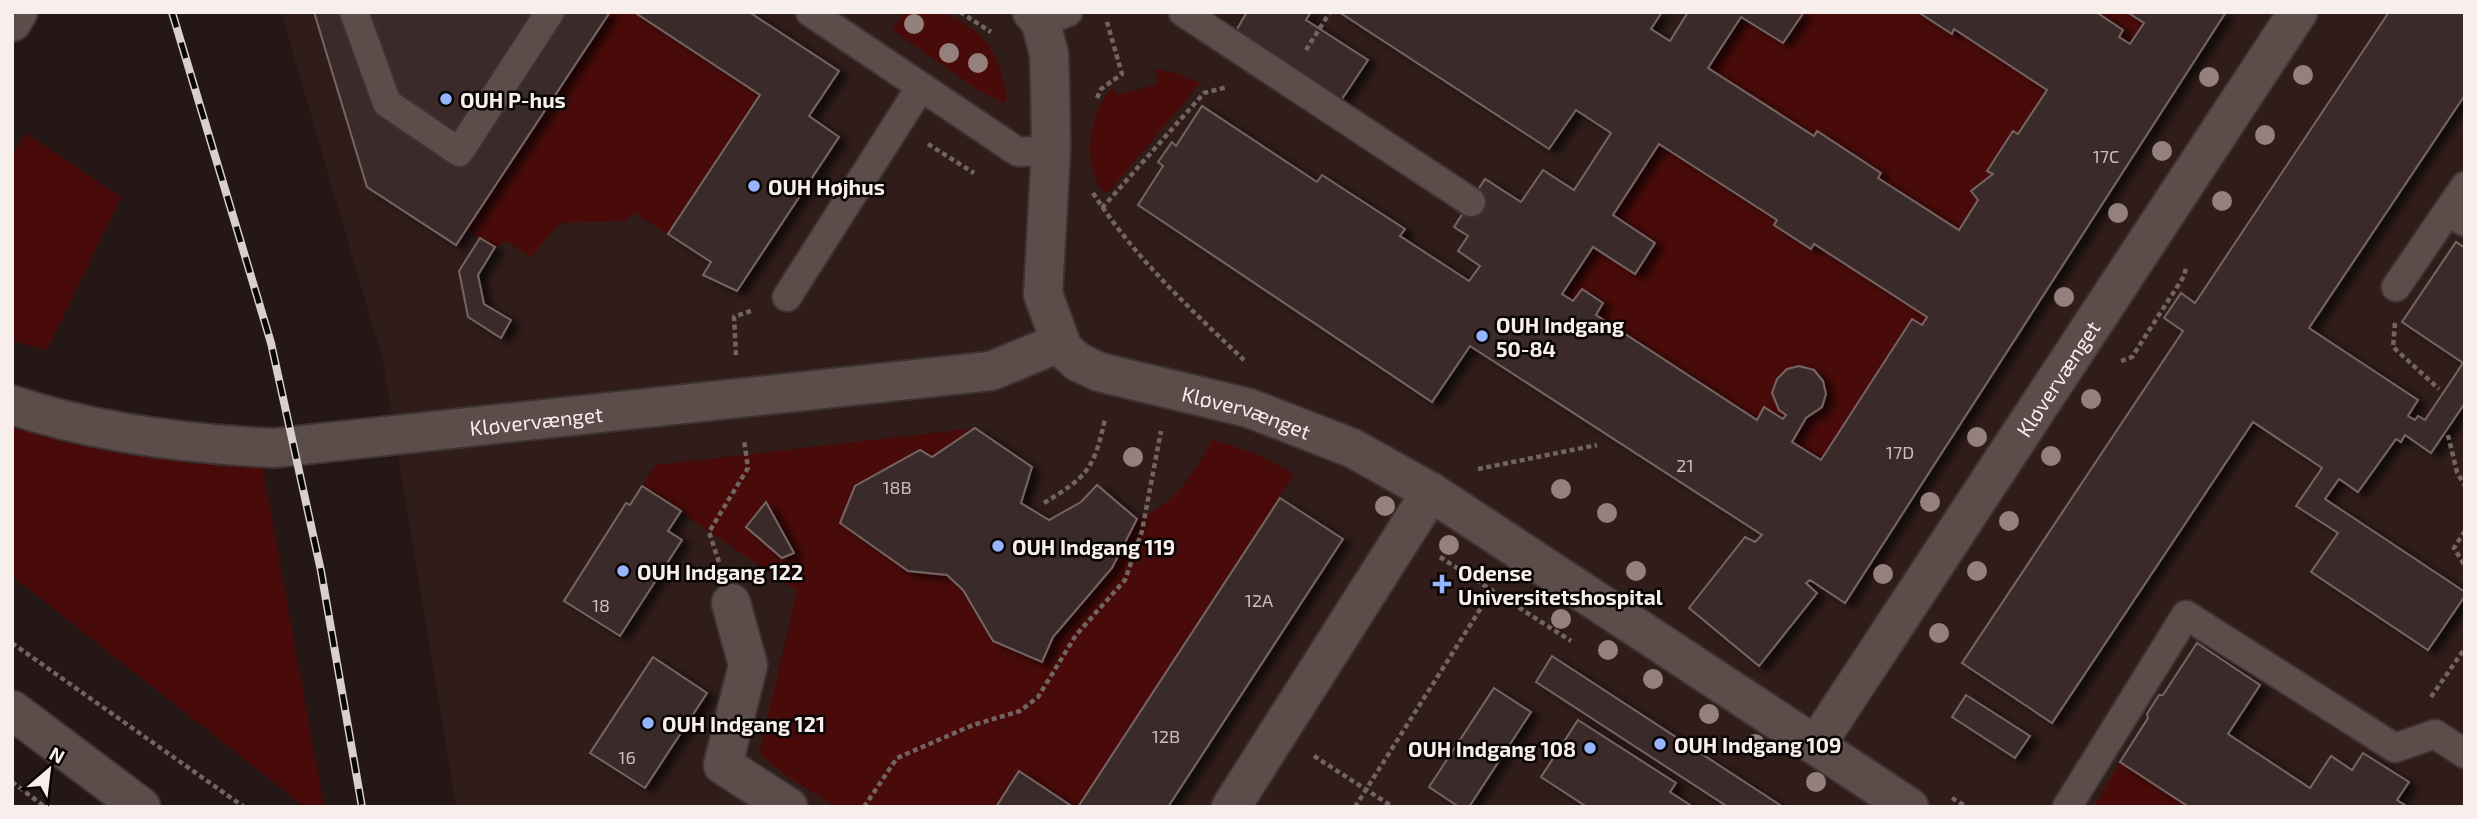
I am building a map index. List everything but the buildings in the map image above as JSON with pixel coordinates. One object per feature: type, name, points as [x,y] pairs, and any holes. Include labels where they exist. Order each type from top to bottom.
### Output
[{"type":"street","points":[[12,22],[18,12]]},
{"type":"street","name":"Kløvervænget","points":[[1816,745],[2298,12]]},
{"type":"street","points":[[1047,16],[1051,150],[1043,294],[1059,343]]},
{"type":"street","name":"Kløvervænget","points":[[12,405],[135,433],[226,446],[274,448],[991,371],[1059,343],[1078,362],[1099,372],[1249,408],[1352,448],[1431,492],[1909,807]]},
{"type":"street","points":[[1231,807],[1431,492]]},
{"type":"street","points":[[732,603],[748,665],[723,765],[788,807]]},
{"type":"street","points":[[12,710],[141,807]]},
{"type":"lane","points":[[354,12],[387,103],[459,152],[550,12]]},
{"type":"lane","points":[[810,12],[1018,152],[1051,150]]},
{"type":"lane","points":[[1183,12],[1290,67],[1471,202]]},
{"type":"lane","points":[[787,297],[920,88]]},
{"type":"lane","points":[[2396,287],[2456,216],[2465,186]]},
{"type":"lane","points":[[2067,807],[2186,615],[2395,748],[2435,734],[2465,754]]},
{"type":"path","points":[[1092,107],[1101,89],[1122,74],[1104,12]]},
{"type":"path","points":[[1102,208],[1204,93],[1290,67],[1330,12]]},
{"type":"path","points":[[896,125],[984,179]]},
{"type":"path","points":[[1089,188],[1102,208],[1178,298],[1246,362]]},
{"type":"path","points":[[734,329],[736,362]]},
{"type":"path","points":[[2393,347],[2439,388]]},
{"type":"path","points":[[1044,503],[1078,482],[1092,463],[1108,408]]},
{"type":"path","points":[[864,807],[897,758],[973,725],[1020,711],[1038,697],[1076,635],[1125,580],[1142,531],[1164,420]]},
{"type":"path","points":[[709,532],[748,468],[743,430]]},
{"type":"path","points":[[2448,435],[2457,472],[2465,486]]},
{"type":"path","points":[[1470,471],[1597,445]]},
{"type":"path","points":[[2465,531],[2454,548],[2465,566]]},
{"type":"path","points":[[1355,807],[1518,550]]},
{"type":"path","points":[[12,643],[244,807]]},
{"type":"path","points":[[1278,733],[1393,807]]},
{"type":"path","points":[[12,782],[45,807]]},
{"type":"shaded area","name":"Odense Universitetshospital","points":[[281,12],[2465,12],[2465,807],[456,807],[383,361]]},
{"type":"shaded area","points":[[610,12],[634,12],[760,95],[668,234],[634,213],[625,221],[560,223],[531,257],[506,241],[495,247],[467,230]]},
{"type":"shaded area","points":[[904,12],[938,12],[970,27],[989,46],[995,57],[1007,100],[1004,103],[978,90],[892,30]]},
{"type":"shaded area","points":[[1804,12],[1918,12],[1951,34],[1954,29],[2047,90],[2018,134],[2013,131],[1987,171],[1993,175],[1959,230],[1878,178],[1881,172],[1817,132],[1814,136],[1708,68],[1741,17],[1783,43]]},
{"type":"shaded area","points":[[2096,12],[2127,12],[2144,23],[2130,44],[2119,37],[2123,30]]},
{"type":"shaded area","points":[[1155,69],[1176,73],[1200,83],[1109,192],[1103,191],[1096,180],[1090,153],[1093,123],[1098,109],[1113,87],[1117,95],[1158,84]]},
{"type":"shaded area","points":[[26,133],[121,197],[47,350],[12,341],[12,154]]},
{"type":"shaded area","points":[[1659,144],[1777,220],[1774,226],[1811,249],[1814,244],[1927,317],[1821,460],[1792,442],[1804,420],[1820,409],[1824,402],[1824,384],[1812,369],[1801,366],[1791,368],[1776,382],[1774,392],[1777,404],[1786,415],[1783,419],[1765,408],[1757,420],[1596,315],[1603,303],[1582,289],[1573,301],[1562,294],[1593,247],[1634,274],[1655,243],[1613,215]]},
{"type":"shaded area","points":[[12,422],[262,464],[324,807],[305,807],[12,576]]},
{"type":"shaded area","points":[[975,428],[932,457],[919,450],[855,486],[840,523],[908,571],[947,575],[963,590],[993,640],[1041,662],[1053,637],[1112,568],[1137,519],[1173,496],[1190,476],[1212,439],[1256,454],[1294,474],[1078,807],[1073,807],[1019,772],[996,807],[836,807],[790,778],[759,754],[797,591],[642,486],[655,465]]},
{"type":"shaded area","points":[[2120,762],[2189,807],[2094,807]]},
{"type":"railway","points":[[172,12],[271,343],[321,571],[362,807]]},
{"type":"place","name":"OUH P-hus","points":[[446,99]]},
{"type":"place","name":"OUH Højhus","points":[[754,186]]},
{"type":"place","name":"OUH Indgang 50-84","points":[[1482,336]]},
{"type":"place","name":"OUH Indgang 119","points":[[998,546]]},
{"type":"place","name":"OUH Indgang 122","points":[[623,571]]},
{"type":"place","name":"Odense Universitetshospital","points":[[1442,584]]},
{"type":"place","name":"OUH Indgang 121","points":[[648,723]]},
{"type":"place","name":"OUH Indgang 109","points":[[1660,744]]},
{"type":"place","name":"OUH Indgang 108","points":[[1590,748]]}]
